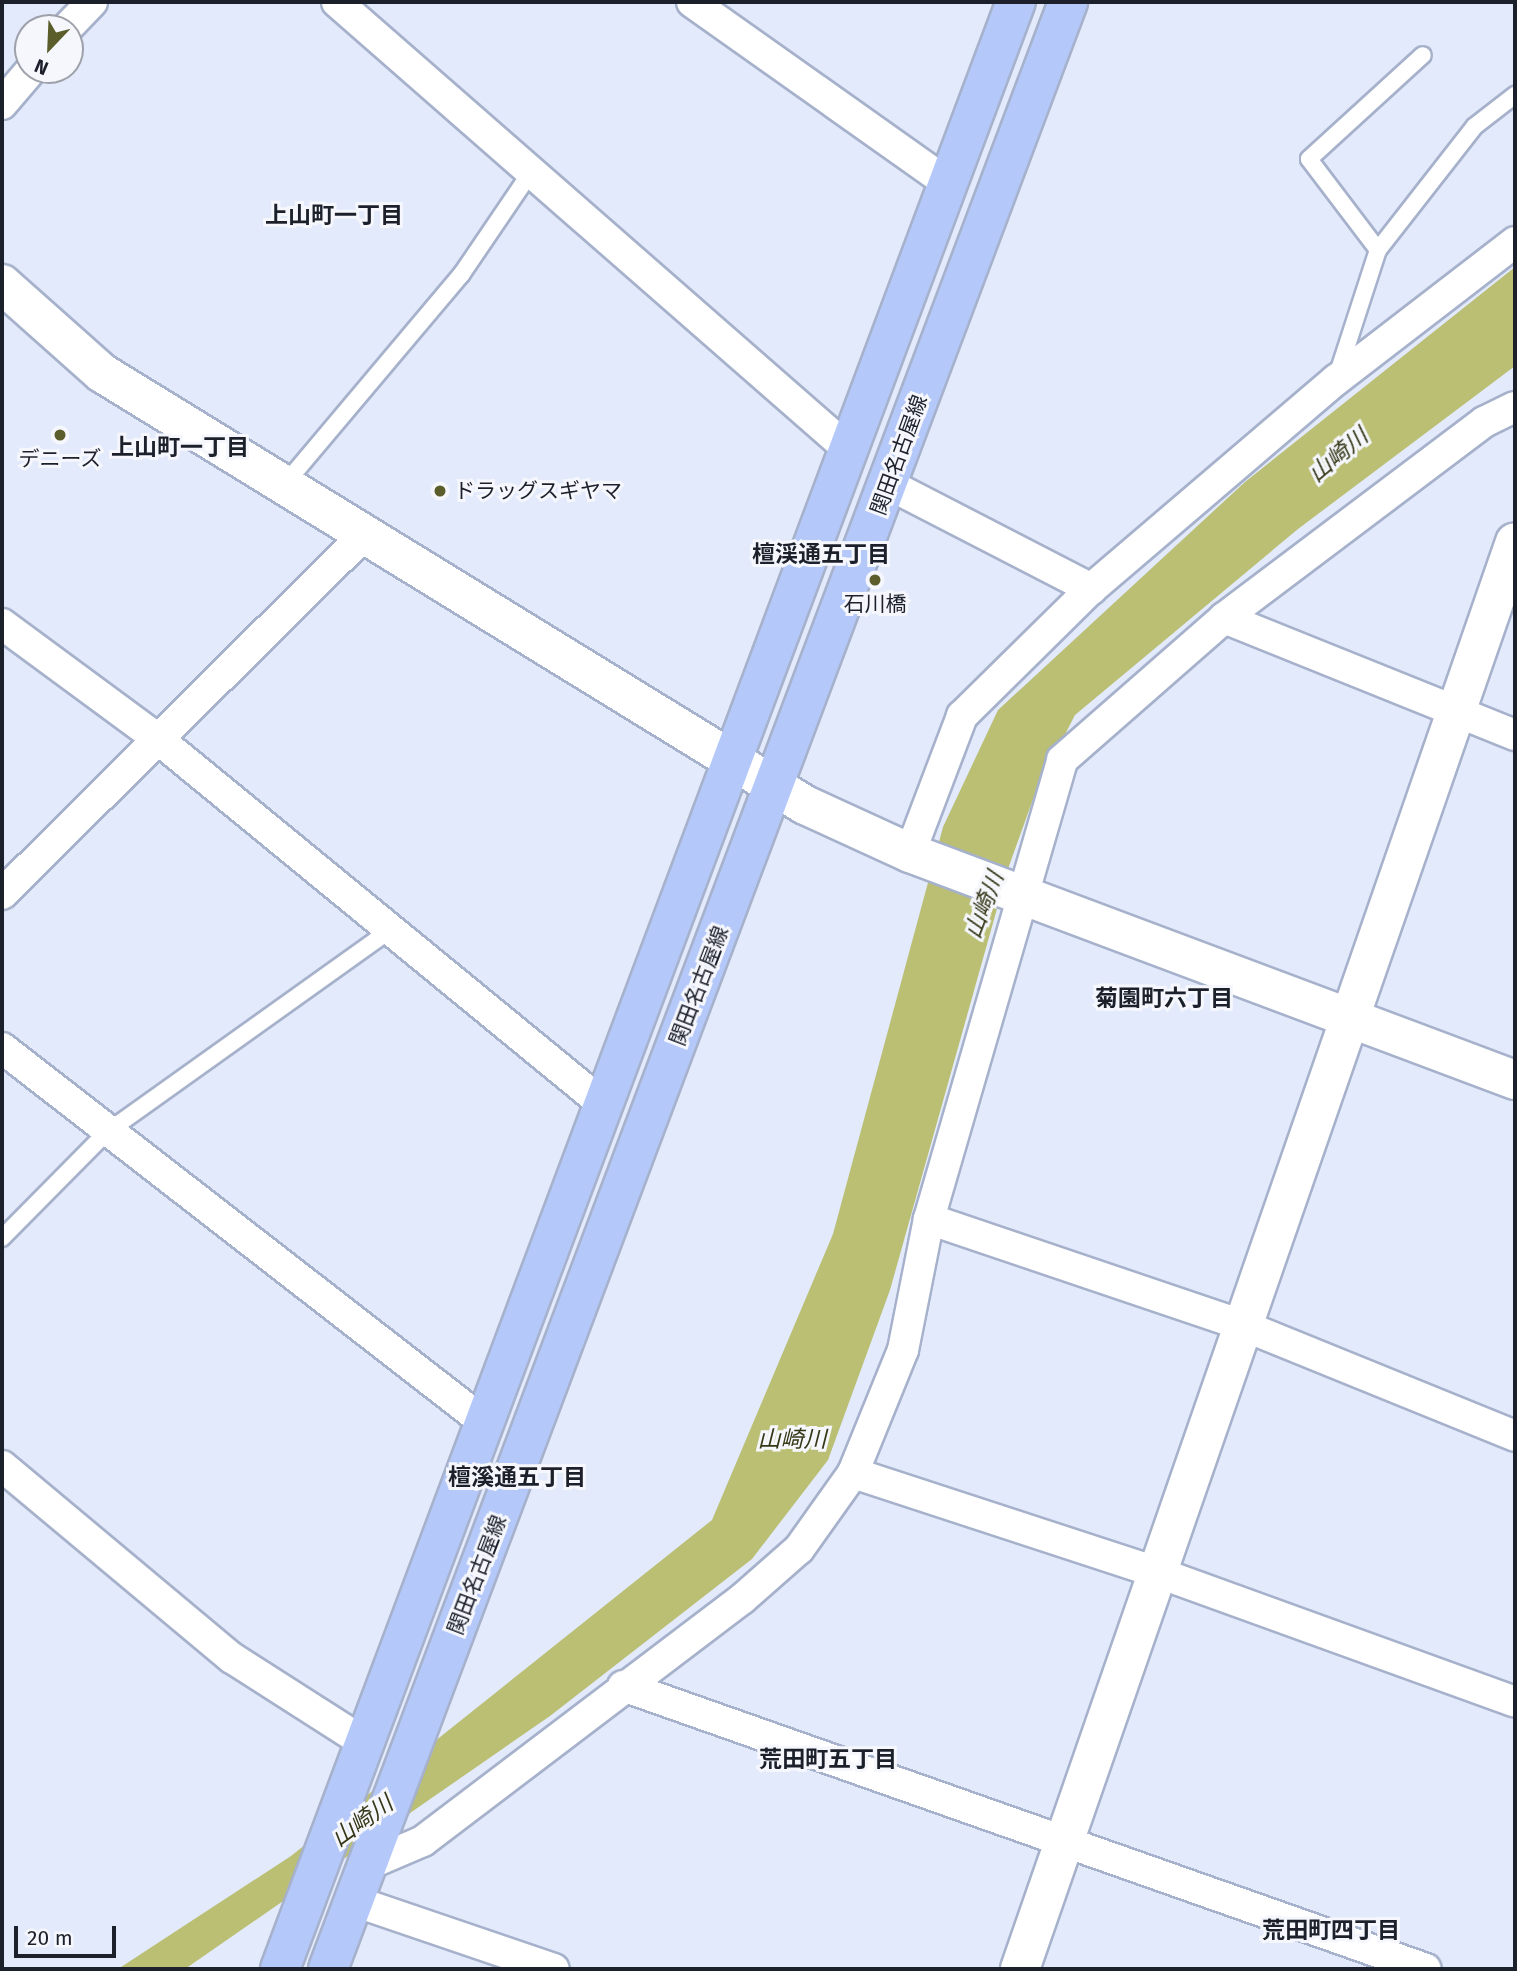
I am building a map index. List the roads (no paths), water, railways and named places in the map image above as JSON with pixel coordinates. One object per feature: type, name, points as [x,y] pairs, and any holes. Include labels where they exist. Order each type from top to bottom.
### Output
[{"type":"main road","points":[[279,1969],[1016,2]]},
{"type":"main road","name":"関田名古屋線","points":[[328,1969],[1068,2]]},
{"type":"street","points":[[337,2],[848,449]]},
{"type":"street","points":[[692,2],[948,183]]},
{"type":"street","points":[[2,104],[19,84]]},
{"type":"street","points":[[922,858],[962,716],[1091,589],[1336,380],[1515,242]]},
{"type":"street","points":[[2,284],[102,373],[774,788],[922,858],[1515,1080]]},
{"type":"street","points":[[371,1856],[423,1841],[623,1686],[743,1599],[799,1549],[853,1473],[903,1350],[929,1219],[1012,892],[1062,760],[1224,618],[1484,422],[1515,407]]},
{"type":"street","points":[[888,484],[1091,589]]},
{"type":"street","points":[[2,894],[364,535]]},
{"type":"street","points":[[1020,1969],[1162,1574],[1242,1325],[1458,712],[1515,542]]},
{"type":"street","points":[[1224,618],[1515,735]]},
{"type":"street","points":[[2,624],[158,739],[603,1104]]},
{"type":"street","points":[[2,1048],[484,1422]]},
{"type":"street","points":[[929,1219],[1242,1325],[1515,1436]]},
{"type":"street","points":[[2,1466],[232,1658],[365,1743]]},
{"type":"street","points":[[853,1473],[1162,1574],[1515,1702]]},
{"type":"street","points":[[623,1686],[1426,1969]]},
{"type":"street","points":[[354,1901],[554,1969]]},
{"type":"lane","points":[[1378,250],[1309,159],[1423,55]]},
{"type":"lane","points":[[1336,380],[1378,250],[1475,126],[1515,96]]},
{"type":"lane","points":[[284,485],[461,275],[531,172]]},
{"type":"lane","points":[[2,1238],[107,1132],[390,930]]},
{"type":"water","name":"山崎川","points":[[1515,267],[1515,366],[1298,529],[1075,715],[1036,791],[1009,866],[890,1290],[828,1460],[752,1559],[550,1716],[185,1969],[118,1969],[291,1856],[712,1520],[833,1234],[943,827],[998,710],[1245,482]]},
{"type":"place","name":"デニーズ","points":[[60,435]]},
{"type":"place","name":"ドラッグスギヤマ","points":[[440,491]]},
{"type":"place","name":"石川橋","points":[[875,580]]},
{"type":"district","name":"上山町一丁目","points":[[334,215]]},
{"type":"district","name":"上山町一丁目","points":[[180,447]]},
{"type":"district","name":"檀渓通五丁目","points":[[821,554]]},
{"type":"district","name":"菊園町六丁目","points":[[1164,998]]},
{"type":"district","name":"檀溪通五丁目","points":[[517,1477]]},
{"type":"district","name":"荒田町五丁目","points":[[828,1759]]},
{"type":"district","name":"荒田町四丁目","points":[[1331,1930]]}]
